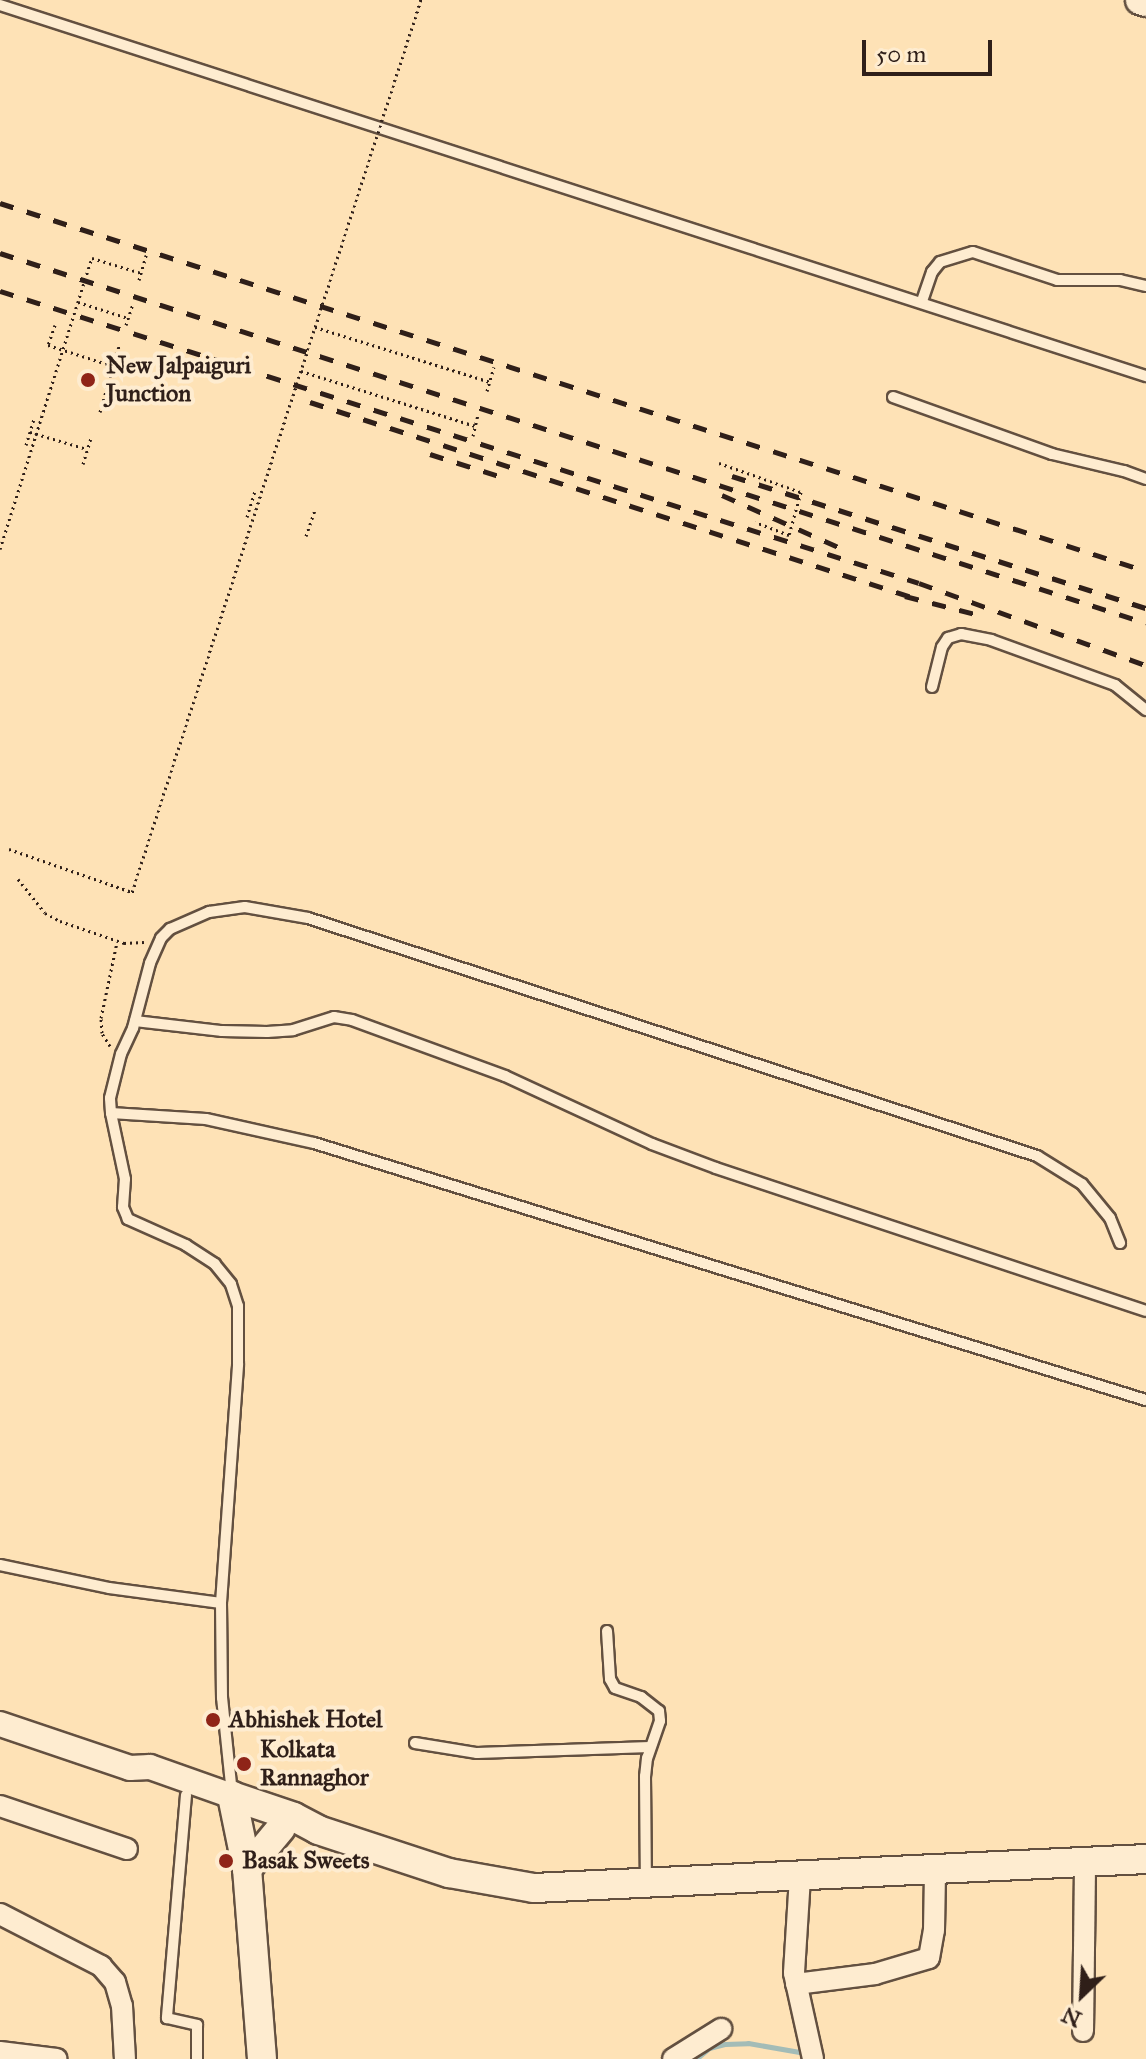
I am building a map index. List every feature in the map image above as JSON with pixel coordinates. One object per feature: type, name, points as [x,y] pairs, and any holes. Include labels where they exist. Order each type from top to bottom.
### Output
[{"type":"main road","points":[[227,1804],[281,1828],[302,1834],[318,1830]]},
{"type":"main road","points":[[227,1804],[294,1817],[318,1830],[449,1873],[503,1885],[564,1889],[1146,1859]]},
{"type":"main road","points":[[227,1804],[247,1869],[262,2059]]},
{"type":"main road","points":[[247,1869],[281,1828]]},
{"type":"street","points":[[0,1724],[130,1768],[150,1767],[227,1804]]},
{"type":"street","points":[[130,1768],[146,1782],[227,1804]]},
{"type":"street","points":[[0,1806],[127,1849]]},
{"type":"street","points":[[1083,2031],[1085,1863]]},
{"type":"street","points":[[796,1984],[875,1974],[929,1958],[934,1938],[935,1871]]},
{"type":"street","points":[[800,1877],[796,1984],[813,2059]]},
{"type":"street","points":[[0,1914],[101,1966],[115,1982],[122,2006],[125,2059]]},
{"type":"street","points":[[673,2059],[721,2029]]},
{"type":"street","points":[[0,2052],[57,2059]]},
{"type":"lane","points":[[0,5],[1146,376]]},
{"type":"lane","points":[[922,301],[933,269],[940,262],[960,253],[973,252],[1057,280],[1120,280],[1146,286]]},
{"type":"lane","points":[[893,397],[1052,454],[1146,479]]},
{"type":"lane","points":[[932,687],[942,647],[948,638],[961,634],[991,640],[1115,685],[1146,710]]},
{"type":"lane","points":[[227,1804],[221,1603],[240,1334],[236,1294],[224,1274],[201,1254],[128,1219],[123,1207],[125,1179],[110,1098],[156,947],[170,929],[209,912],[245,907],[308,918],[1037,1156],[1082,1184],[1110,1218],[1120,1243]]},
{"type":"lane","points":[[135,1021],[222,1031],[267,1032],[293,1030],[334,1017],[352,1020],[505,1076],[652,1144],[716,1168],[1146,1311]]},
{"type":"lane","points":[[111,1113],[206,1119],[314,1143],[1146,1400]]},
{"type":"lane","points":[[0,1565],[109,1588],[221,1603]]},
{"type":"lane","points":[[607,1631],[610,1679],[615,1688],[641,1697],[659,1711],[658,1731],[650,1747],[645,1776],[646,1885]]},
{"type":"lane","points":[[415,1743],[477,1753],[650,1747]]},
{"type":"lane","points":[[186,1795],[167,2018],[197,2025],[197,2059]]},
{"type":"path","points":[[9,849],[132,892],[421,0]]},
{"type":"path","points":[[139,280],[146,255]]},
{"type":"path","points":[[0,549],[92,258],[141,273]]},
{"type":"path","points":[[78,302],[128,318]]},
{"type":"path","points":[[126,325],[133,303]]},
{"type":"path","points":[[55,325],[48,345],[113,366]]},
{"type":"path","points":[[315,327],[490,382]]},
{"type":"path","points":[[100,412],[119,346]]},
{"type":"path","points":[[487,391],[494,367]]},
{"type":"path","points":[[301,371],[475,426]]},
{"type":"path","points":[[473,436],[478,415]]},
{"type":"path","points":[[26,445],[34,419]]},
{"type":"path","points":[[30,432],[87,449]]},
{"type":"path","points":[[83,464],[91,437]]},
{"type":"path","points":[[719,463],[801,492],[789,535],[755,522]]},
{"type":"path","points":[[247,517],[255,491]]},
{"type":"path","points":[[251,503],[257,505]]},
{"type":"path","points":[[306,536],[315,510]]},
{"type":"path","points":[[18,879],[45,913],[82,931],[117,942],[141,941],[156,947]]},
{"type":"path","points":[[117,942],[101,1018],[102,1033],[109,1046],[121,1054]]},
{"type":"waterway","points":[[696,2059],[709,2048],[725,2044],[748,2043],[805,2053]]},
{"type":"railway","points":[[0,203],[1146,571]]},
{"type":"railway","points":[[0,253],[1146,623]]},
{"type":"railway","points":[[0,291],[919,583],[1146,665]]},
{"type":"railway","points":[[310,402],[915,598]]},
{"type":"railway","points":[[430,454],[499,476]]},
{"type":"railway","points":[[732,476],[1146,608]]},
{"type":"railway","points":[[722,495],[843,549]]},
{"type":"railway","points":[[905,596],[979,615]]},
{"type":"place","name":"New Jalpaiguri Junction","points":[[88,380]]},
{"type":"place","name":"Abhishek Hotel","points":[[213,1720]]},
{"type":"place","name":"Kolkata Rannaghor","points":[[244,1764]]},
{"type":"place","name":"Basak Sweets","points":[[226,1861]]}]
